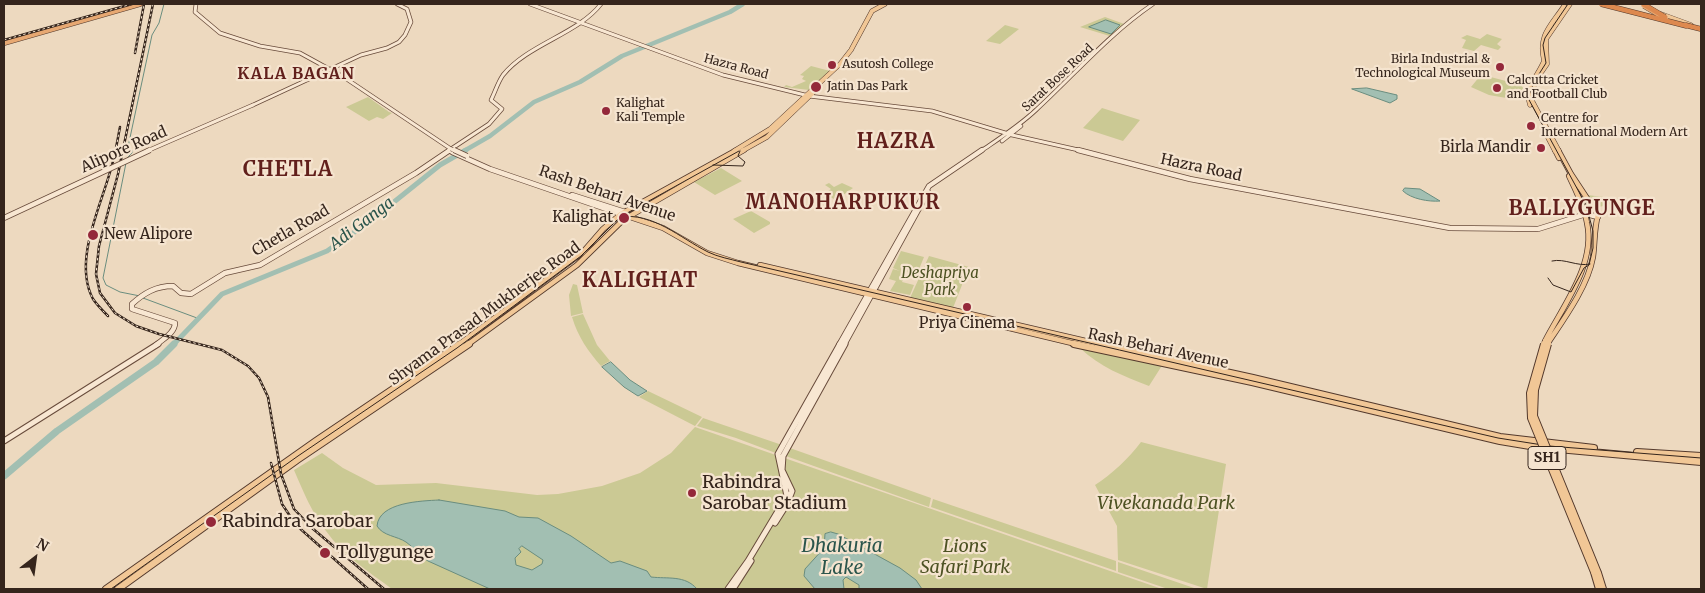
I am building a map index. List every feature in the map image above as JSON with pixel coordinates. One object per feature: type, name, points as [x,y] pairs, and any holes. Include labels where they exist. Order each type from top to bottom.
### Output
[{"type":"highway","points":[[4,42],[139,4]]},
{"type":"highway","points":[[1600,4],[1686,26],[1656,15],[1643,4]]},
{"type":"highway","points":[[1643,4],[1661,16],[1701,29]]},
{"type":"main road","points":[[196,4],[195,12],[216,32],[260,46],[300,52],[357,86],[429,136],[428,138],[450,150],[497,172],[627,214]]},
{"type":"main road","name":"Alipore Road","points":[[4,217],[98,172],[253,105],[329,69],[399,42],[405,35],[411,22],[408,9],[397,4]]},
{"type":"main road","points":[[532,4],[579,23],[643,43]]},
{"type":"main road","points":[[579,23],[601,4]]},
{"type":"main road","name":"Shyama Prasad Mukherjee Road","points":[[106,589],[284,463],[414,376],[485,325],[583,252],[603,229],[767,137],[810,94],[842,67],[851,55],[874,11],[886,4]]},
{"type":"main road","points":[[733,589],[790,498],[791,486],[781,466],[788,447],[929,186],[1010,134],[1127,22],[1152,4]]},
{"type":"main road","name":"Sarat Bose Road","points":[[871,293],[933,186],[970,163],[1010,134],[1128,24],[1157,4]]},
{"type":"main road","name":"SH1","points":[[1566,4],[1549,27],[1542,41],[1543,63],[1532,81],[1527,98],[1580,196],[1589,230],[1587,257],[1581,274],[1546,342],[1533,404],[1534,416],[1596,572],[1600,588]]},
{"type":"main road","points":[[1570,4],[1546,39],[1547,62],[1536,80],[1530,97],[1571,174],[1595,209],[1598,217]]},
{"type":"main road","points":[[1600,4],[1701,29]]},
{"type":"main road","points":[[1643,4],[1662,18],[1668,17]]},
{"type":"main road","points":[[1643,4],[1668,17],[1701,29]]},
{"type":"main road","points":[[579,23],[643,43]]},
{"type":"main road","name":"Chetla Road","points":[[4,441],[171,334],[175,328],[175,323],[132,309],[132,304],[148,291],[171,285],[181,293],[191,294],[225,273],[262,264],[402,182],[489,124],[502,109],[491,100],[502,76],[523,56],[579,23]]},
{"type":"main road","name":"Hazra Road","points":[[643,43],[714,73],[810,94],[932,112],[1010,134],[1190,179],[1450,228],[1538,229],[1586,214]]},
{"type":"main road","name":"Rash Behari Avenue","points":[[466,156],[535,183],[666,226],[713,252],[807,278],[1500,442],[1701,462]]},
{"type":"main road","name":"Shyama Prasad Mukherjee Road","points":[[118,589],[279,474],[454,355],[577,265],[627,214]]},
{"type":"main road","points":[[1586,214],[1598,217]]},
{"type":"main road","name":"SH1","points":[[1551,334],[1558,327],[1588,274],[1593,257],[1594,228],[1598,217]]},
{"type":"main road","points":[[728,589],[748,561],[787,496],[787,488],[778,470],[778,454],[871,293]]},
{"type":"main road","name":"Rash Behari Avenue","points":[[871,293],[1253,378],[1500,437],[1548,444],[1701,456]]},
{"type":"green space","points":[[1105,17],[1127,25],[1113,37],[1080,27]]},
{"type":"green space","points":[[1005,25],[1019,29],[1000,44],[986,41]]},
{"type":"green space","points":[[1487,34],[1502,39],[1497,44],[1501,47],[1498,50],[1481,45],[1474,51],[1462,48],[1466,40],[1461,38],[1467,35],[1480,39]]},
{"type":"green space","name":"Jatin Das Park","points":[[811,66],[830,71],[809,90],[784,87],[786,85],[792,87],[806,81],[802,79],[804,76],[800,75]]},
{"type":"green space","name":"Calcutta Cricket and Football Club","points":[[1483,75],[1521,85],[1523,88],[1518,100],[1489,95],[1471,87]]},
{"type":"green space","points":[[368,97],[392,113],[383,119],[377,117],[369,121],[346,107]]},
{"type":"green space","points":[[1102,108],[1140,120],[1123,141],[1083,128]]},
{"type":"green space","points":[[721,168],[742,181],[715,195],[694,182]]},
{"type":"green space","points":[[829,183],[834,187],[842,183],[853,188],[836,200],[824,194],[831,189],[825,185]]},
{"type":"green space","points":[[1587,195],[1628,200],[1595,208]]},
{"type":"green space","points":[[751,211],[770,222],[770,224],[754,233],[733,219]]},
{"type":"green space","points":[[901,251],[924,257],[917,274],[906,272],[902,282],[914,285],[910,295],[890,291],[896,281],[889,279],[893,269],[900,271],[893,268]]},
{"type":"green space","name":"Deshapriya Park","points":[[929,256],[969,267],[953,308],[910,298]]},
{"type":"green space","points":[[573,284],[577,285],[583,313],[571,316],[569,295]]},
{"type":"green space","points":[[583,314],[597,345],[610,361],[601,366],[584,343],[574,324],[572,317]]},
{"type":"green space","points":[[1080,348],[1163,364],[1149,386],[1104,366]]},
{"type":"green space","points":[[648,391],[702,417],[695,426],[639,397]]},
{"type":"green space","points":[[703,418],[785,446],[781,455],[697,426]]},
{"type":"green space","name":"Lions Safari Park","points":[[695,427],[1162,589],[392,589],[357,563],[333,540],[312,509],[294,470],[322,453],[343,468],[376,485],[436,483],[537,495],[558,494],[602,486],[640,473],[671,453]]},
{"type":"green space","name":"Vivekanada Park","points":[[1141,442],[1226,464],[1207,589],[1118,560],[1117,526],[1095,485],[1120,465]]},
{"type":"green space","points":[[787,447],[931,498],[929,507],[783,455]]},
{"type":"green space","points":[[933,499],[1116,561],[1116,571],[931,507]]},
{"type":"green space","points":[[1118,562],[1197,589],[1168,589],[1118,572]]},
{"type":"water","points":[[1106,20],[1120,25],[1111,34],[1089,27]]},
{"type":"water","points":[[1367,88],[1397,95],[1397,99],[1390,103],[1352,89]]},
{"type":"water","points":[[1405,188],[1420,189],[1440,201],[1415,198],[1403,191]]},
{"type":"water","points":[[611,362],[630,380],[647,391],[638,396],[624,387],[602,367]]},
{"type":"water","points":[[439,500],[505,511],[519,517],[538,518],[571,536],[611,563],[620,561],[647,571],[651,577],[682,580],[697,589],[490,589],[428,561],[406,542],[386,534],[377,526],[385,512],[393,507],[412,502]],"holes":[[[522,546],[543,560],[542,564],[532,570],[516,565],[515,558],[521,552],[519,549]]]},
{"type":"water","name":"Dhakuria Lake","points":[[831,532],[900,568],[916,580],[922,589],[859,589],[859,585],[846,577],[843,580],[844,589],[815,589],[804,576],[805,569],[824,548],[825,534]]},
{"type":"waterway","points":[[127,158],[132,153],[132,150],[128,147],[152,35],[159,23],[164,4]]},
{"type":"waterway","name":"Adi Ganga","points":[[464,151],[490,136],[534,102],[580,82],[622,56],[730,12],[743,4]]},
{"type":"waterway","name":"Adi Ganga","points":[[173,345],[222,294],[327,251],[369,222],[440,165],[466,150]]},
{"type":"waterway","points":[[126,163],[103,278],[106,285],[120,292],[140,296]]},
{"type":"waterway","points":[[143,298],[197,318]]},
{"type":"waterway","name":"Adi Ganga","points":[[4,476],[57,431],[156,362],[173,345]]},
{"type":"tram line","points":[[1568,4],[1545,38],[1543,45],[1546,63],[1534,82],[1528,98],[1586,205],[1593,231],[1593,248],[1589,264]]},
{"type":"tram line","points":[[714,165],[739,151]]},
{"type":"tram line","points":[[714,165],[743,166],[745,162],[738,156],[740,151]]},
{"type":"tram line","points":[[620,217],[714,165]]},
{"type":"tram line","points":[[620,217],[632,216],[655,222],[708,252],[728,259],[1498,438],[1549,446],[1701,458]]},
{"type":"tram line","points":[[111,589],[298,456],[457,348],[581,256],[620,217]]},
{"type":"tram line","points":[[1552,261],[1589,264]]},
{"type":"tram line","points":[[1548,278],[1553,285],[1571,292],[1584,268],[1589,264]]},
{"type":"railway","points":[[4,40],[132,4]]},
{"type":"railway","points":[[135,53],[144,4]]},
{"type":"railway","points":[[153,4],[118,174],[99,246],[96,274],[100,293],[115,313],[136,326],[159,334],[222,350],[248,366],[259,378],[268,397],[281,474],[294,509],[312,528],[384,589]]},
{"type":"railway","points":[[108,316],[93,299],[88,284],[86,269],[87,252],[90,235],[115,155],[120,127]]},
{"type":"railway","points":[[271,463],[282,504],[296,525],[368,589]]},
{"type":"place","name":"Asutosh College","points":[[832,65]]},
{"type":"place","name":"Birla Industrial & Technological Museum","points":[[1500,67]]},
{"type":"place","name":"Jatin Das Park","points":[[816,87]]},
{"type":"place","name":"Calcutta Cricket and Football Club","points":[[1497,88]]},
{"type":"place","name":"Kalighat Kali Temple","points":[[606,111]]},
{"type":"place","name":"Centre for International Modern Art","points":[[1531,126]]},
{"type":"place","name":"Birla Mandir","points":[[1541,148]]},
{"type":"place","name":"Kalighat","points":[[624,218]]},
{"type":"place","name":"New Alipore","points":[[93,235]]},
{"type":"place","name":"Priya Cinema","points":[[967,307]]},
{"type":"place","name":"Rabindra Sarobar Stadium","points":[[692,493]]},
{"type":"place","name":"Rabindra Sarobar","points":[[211,522]]},
{"type":"place","name":"Tollygunge","points":[[325,553]]},
{"type":"district","name":"KALA BAGAN","points":[[296,74]]},
{"type":"district","name":"HAZRA","points":[[896,142]]},
{"type":"district","name":"CHETLA","points":[[288,170]]},
{"type":"district","name":"MANOHARPUKUR","points":[[843,203]]},
{"type":"district","name":"BALLYGUNGE","points":[[1582,209]]},
{"type":"district","name":"KALIGHAT","points":[[640,281]]}]
